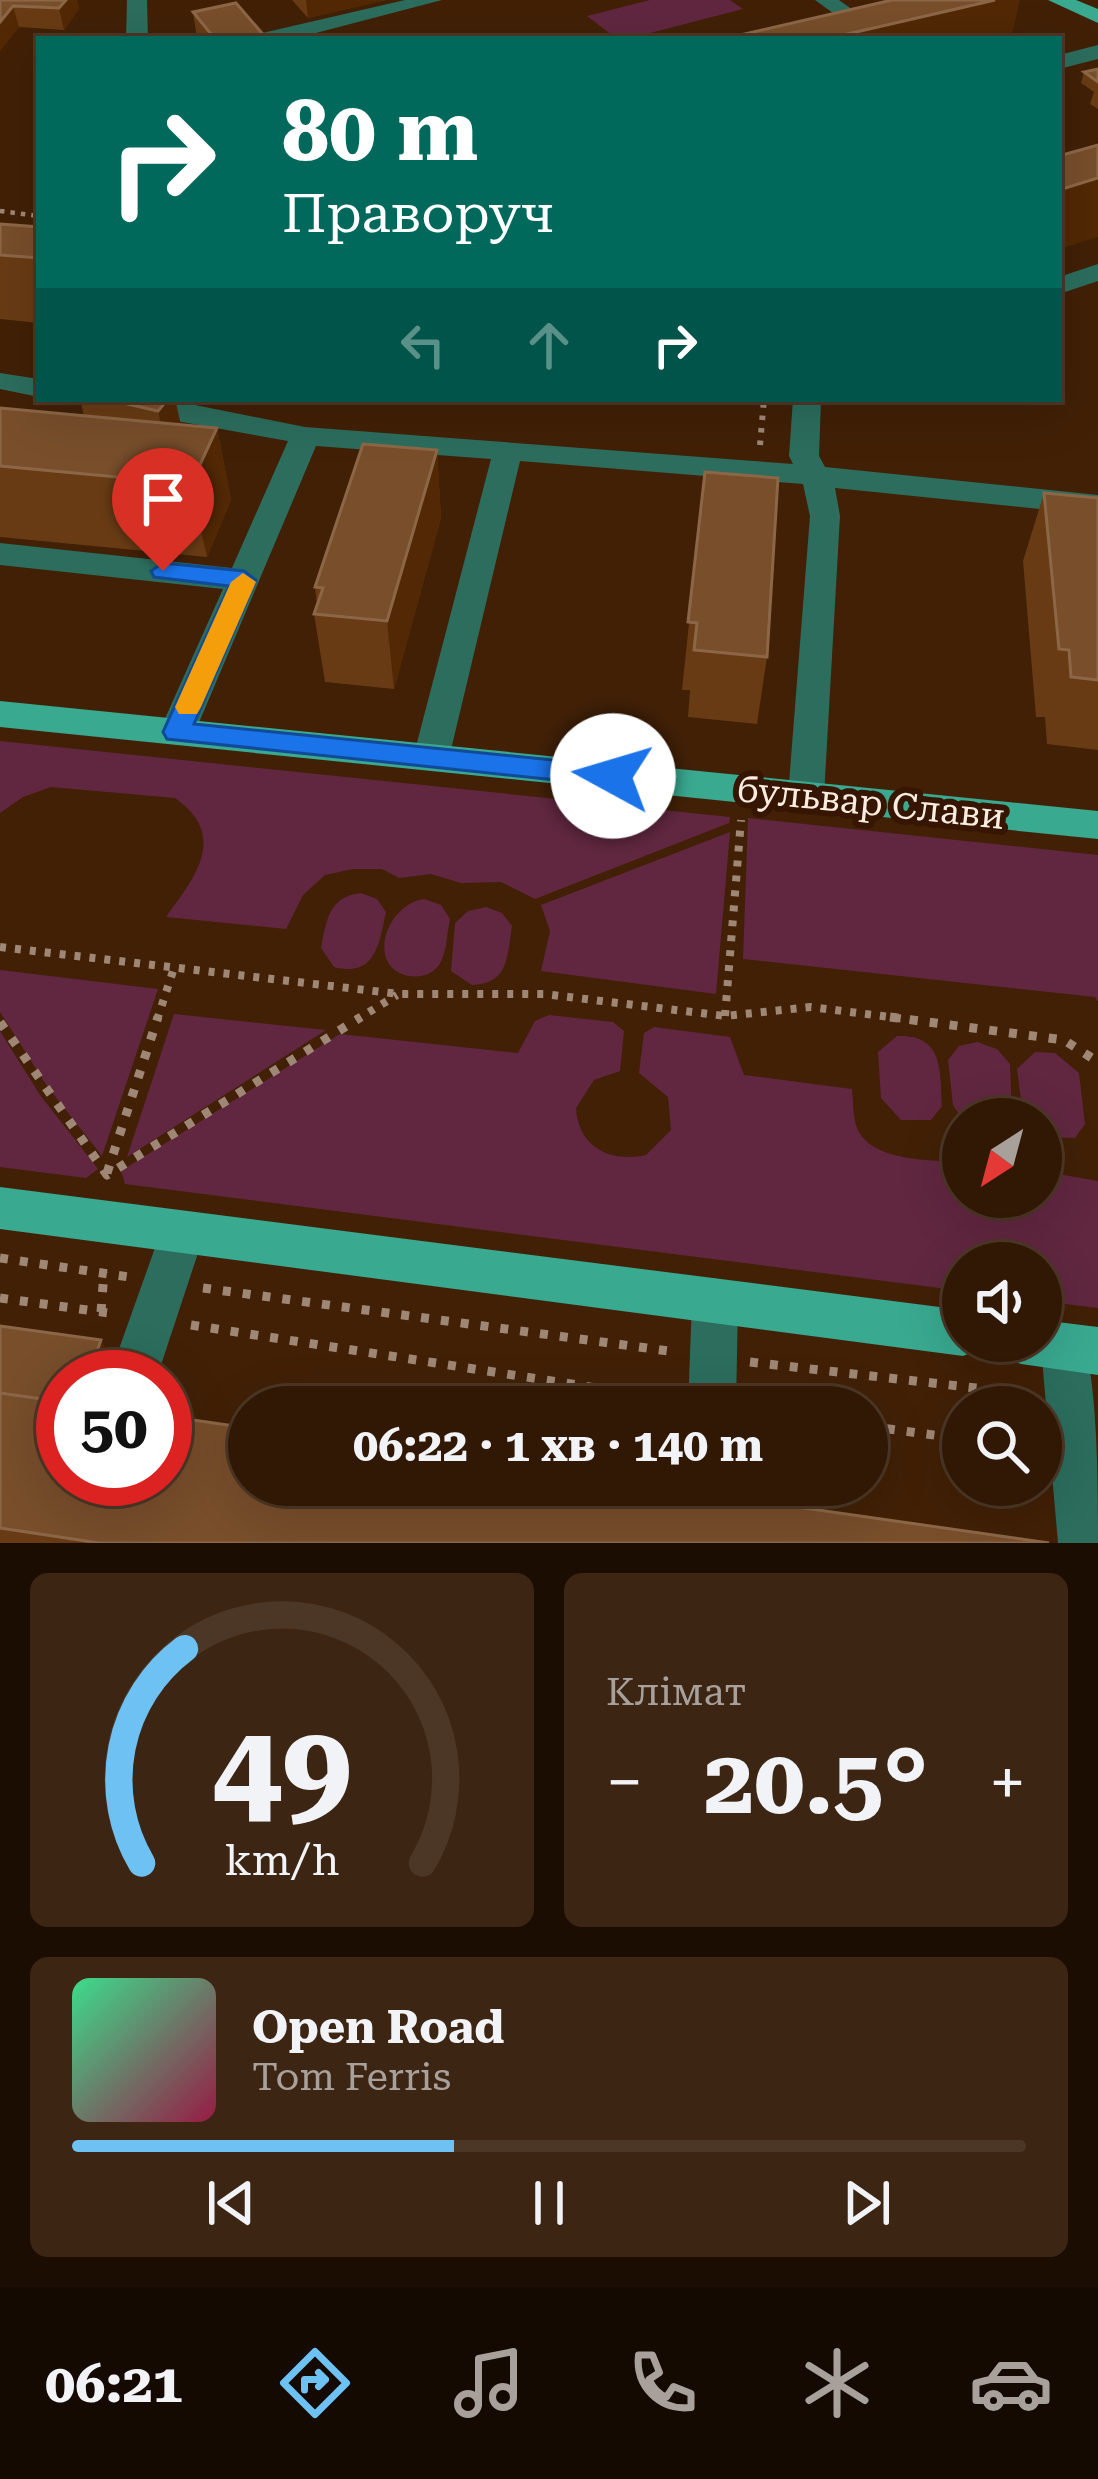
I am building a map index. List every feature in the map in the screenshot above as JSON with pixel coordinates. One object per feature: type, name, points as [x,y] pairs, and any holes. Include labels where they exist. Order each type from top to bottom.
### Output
[{"type":"main road","points":[[1058,0],[1098,17]]},
{"type":"main road","points":[[1085,0],[1098,5]]},
{"type":"main road","name":"бульвар Слави","points":[[0,714],[1098,825]]},
{"type":"main road","points":[[0,1208],[942,1331]]},
{"type":"lane","points":[[137,0],[137,36]]},
{"type":"lane","points":[[279,36],[432,0]]},
{"type":"lane","points":[[825,0],[879,36]]},
{"type":"lane","points":[[1062,61],[1098,52]]},
{"type":"lane","points":[[1062,285],[1098,272]]},
{"type":"lane","points":[[0,381],[36,387]]},
{"type":"lane","points":[[120,402],[305,436],[758,470],[1098,505]]},
{"type":"lane","points":[[806,796],[825,516],[822,491],[804,456],[807,402]]},
{"type":"lane","points":[[177,732],[305,436]]},
{"type":"lane","points":[[431,758],[507,453]]},
{"type":"lane","points":[[0,554],[244,580]]},
{"type":"lane","points":[[142,1350],[182,1232]]},
{"type":"lane","points":[[712,1386],[716,1301]]},
{"type":"lane","points":[[1062,1346],[1072,1399],[1084,1543]]},
{"type":"path","points":[[0,211],[36,216]]},
{"type":"path","points":[[758,470],[764,402]]},
{"type":"path","points":[[725,1016],[742,810],[749,790]]},
{"type":"path","points":[[0,946],[399,994],[544,994],[725,1016],[811,1007],[1064,1040],[1098,1062]]},
{"type":"path","points":[[101,1312],[107,1174],[175,968]]},
{"type":"path","points":[[107,1174],[399,994]]},
{"type":"path","points":[[0,1022],[107,1174]]},
{"type":"path","points":[[0,1258],[104,1274],[158,1301],[606,1386]]},
{"type":"path","points":[[0,1298],[101,1312],[158,1301],[1072,1399]]},
{"type":"path","points":[[888,1429],[942,1436]]},
{"type":"shaded area","points":[[650,0],[730,0],[743,9],[639,36],[613,36],[587,16]]},
{"type":"shaded area","points":[[0,741],[730,817],[729,823],[535,899],[501,882],[461,883],[431,874],[399,878],[382,869],[353,869],[325,875],[303,895],[286,929],[166,917],[202,857],[204,842],[191,812],[175,798],[51,787],[23,797],[0,813]]},
{"type":"shaded area","points":[[748,818],[1098,855],[1098,1002],[1095,997],[743,959]]},
{"type":"shaded area","points":[[730,832],[716,994],[541,971],[550,931],[541,905]]},
{"type":"shaded area","points":[[361,893],[377,899],[386,912],[378,946],[359,967],[334,967],[321,948],[328,919],[342,899]]},
{"type":"shaded area","points":[[424,899],[441,905],[450,919],[445,949],[434,970],[407,976],[389,964],[386,934],[405,907]]},
{"type":"shaded area","points":[[486,907],[502,913],[512,926],[509,948],[500,974],[472,985],[451,971],[455,923],[468,911]]},
{"type":"shaded area","points":[[0,970],[158,989],[102,1156],[47,1086],[0,1012]]},
{"type":"shaded area","points":[[174,1014],[326,1030],[127,1157]]},
{"type":"shaded area","points":[[549,1015],[613,1022],[624,1031],[620,1071],[594,1080],[576,1108],[583,1133],[609,1154],[646,1155],[671,1130],[668,1097],[639,1073],[644,1033],[654,1027],[730,1037],[744,1075],[852,1089],[857,1128],[876,1148],[942,1161],[942,1218],[1062,1218],[1062,1175],[1098,1181],[1098,1308],[1062,1304],[1062,1242],[942,1242],[942,1288],[125,1184],[121,1171],[340,1034],[518,1053],[535,1021]]},
{"type":"shaded area","points":[[0,1031],[40,1095],[98,1169],[86,1178],[0,1167]]},
{"type":"shaded area","points":[[897,1036],[924,1041],[931,1048],[941,1080],[942,1106],[931,1120],[901,1120],[881,1098],[878,1052]]},
{"type":"shaded area","points":[[977,1042],[997,1049],[1010,1064],[1011,1098],[952,1098],[948,1060],[959,1046]]},
{"type":"shaded area","points":[[1035,1052],[1055,1053],[1079,1073],[1085,1124],[1075,1138],[1062,1138],[1062,1098],[1021,1098],[1017,1069]]},
{"type":"building","points":[[0,0],[66,0],[59,8],[13,6],[0,22]]},
{"type":"building","points":[[892,0],[995,0],[839,36],[736,36]]},
{"type":"building","points":[[236,3],[264,36],[213,36],[193,12]]},
{"type":"building","points":[[1098,69],[1098,82],[1084,72]]},
{"type":"building","points":[[1098,145],[1098,178],[1062,189],[1062,155]]},
{"type":"building","points":[[0,224],[36,227],[36,258],[0,255]]},
{"type":"building","points":[[119,402],[166,402],[158,411]]},
{"type":"building","points":[[0,408],[217,428],[191,484],[0,466]]},
{"type":"building","points":[[363,444],[437,450],[387,621],[314,614],[323,588],[315,587]]},
{"type":"building","points":[[705,472],[778,478],[767,657],[694,650],[697,623],[688,622]]},
{"type":"building","points":[[1044,493],[1098,498],[1098,680],[1071,677],[1069,650],[1059,649]]},
{"type":"building","points":[[0,1326],[101,1340],[97,1350],[36,1350],[36,1398],[0,1393]]},
{"type":"building","points":[[0,1393],[36,1398],[36,1506],[192,1506],[192,1420],[228,1425],[228,1506],[791,1506],[1049,1543],[99,1543],[0,1528]]},
{"type":"slow traffic","points":[[188,707],[243,582]]},
{"type":"route","points":[[163,571],[244,580],[177,732],[613,776]]}]
